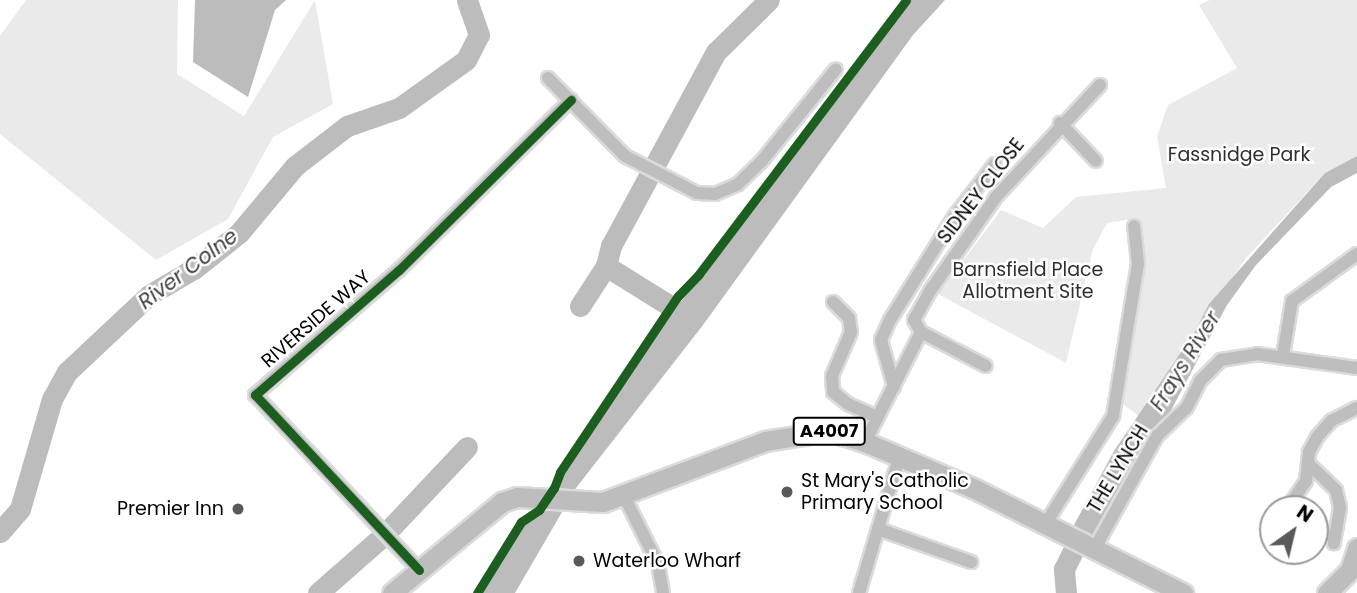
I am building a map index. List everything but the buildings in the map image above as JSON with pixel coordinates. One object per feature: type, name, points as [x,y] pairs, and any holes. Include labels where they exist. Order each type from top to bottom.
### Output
[{"type":"main road","name":"A4007","points":[[392,593],[502,502],[536,497],[589,503],[624,496],[733,452],[793,434],[829,431],[865,442],[1093,544],[1183,593]]},
{"type":"main road","points":[[1327,593],[1350,570],[1357,548]]},
{"type":"street","points":[[548,78],[625,156],[696,193],[715,194],[738,184],[836,68]]},
{"type":"street","name":"SIDNEY CLOSE","points":[[921,332],[914,320],[930,291],[996,197],[1060,123],[1100,85]]},
{"type":"street","name":"RIVERSIDE WAY","points":[[419,570],[255,395],[399,270],[571,100]]},
{"type":"street","points":[[1060,123],[1096,161]]},
{"type":"street","points":[[894,387],[881,340],[890,320],[958,212],[995,163]]},
{"type":"street","points":[[1053,527],[1113,416],[1138,263],[1134,226]]},
{"type":"street","points":[[1356,255],[1292,300],[1283,355],[1357,368]]},
{"type":"street","points":[[833,302],[849,318],[850,332],[832,376],[833,392],[848,404],[877,417]]},
{"type":"street","points":[[865,442],[921,332],[986,366]]},
{"type":"street","name":"THE LYNCH","points":[[1093,544],[1145,455],[1187,407],[1200,381],[1230,356],[1283,355]]},
{"type":"street","points":[[1296,495],[1306,481],[1314,441],[1326,426],[1357,408]]},
{"type":"street","points":[[859,593],[899,458]]},
{"type":"street","points":[[1308,463],[1336,490],[1340,508],[1334,543]]},
{"type":"street","points":[[624,496],[658,564],[665,592]]},
{"type":"street","points":[[878,529],[971,562]]},
{"type":"green space","points":[[26,0],[178,0],[177,74],[244,116],[315,0],[333,104],[273,137],[228,219],[156,260],[0,134],[0,36]]},
{"type":"green space","name":"Fassnidge Park","points":[[1210,0],[1357,0],[1357,156],[1325,173],[1246,258],[1139,416],[1113,397],[1133,305],[1132,219],[1107,223],[1093,249],[1066,363],[938,294],[1001,210],[1043,228],[1076,197],[1166,188],[1157,137],[1168,105],[1237,68],[1199,5]]},
{"type":"water","points":[[195,0],[286,0],[275,10],[248,97],[193,62]]},
{"type":"water","points":[[910,0],[945,0],[913,35],[703,325],[576,488],[515,593],[481,593],[526,522],[538,514],[559,486],[573,457],[670,316]]},
{"type":"water","points":[[1357,156],[1357,173],[1331,187],[1256,265],[1227,305],[1169,414],[1144,444],[1094,531],[1074,525],[1114,451],[1194,333],[1209,304],[1325,173]]},
{"type":"waterway","name":"River Colne","points":[[0,532],[20,509],[52,399],[67,372],[149,295],[195,268],[239,233],[295,166],[347,126],[399,108],[466,60],[479,35],[467,0]]},
{"type":"waterway","name":"River Colne","points":[[580,306],[606,266],[611,246],[716,52],[769,0]]},
{"type":"waterway","points":[[606,266],[688,317]]},
{"type":"waterway","name":"River Colne","points":[[318,593],[384,535],[467,447]]},
{"type":"waterway","name":"Frays River","points":[[1066,593],[1064,569],[1097,503]]},
{"type":"cycle path","points":[[477,593],[521,522],[539,510],[554,488],[560,472],[678,296],[699,274],[906,0]]},
{"type":"cycle path","points":[[419,570],[255,395],[399,270],[571,100]]},
{"type":"place","name":"St Mary's Catholic Primary School","points":[[787,492]]},
{"type":"place","name":"Premier Inn","points":[[238,509]]},
{"type":"place","name":"Waterloo Wharf","points":[[579,561]]},
{"type":"park label","name":"Barnsfield Place Allotment Site","points":[[1028,281]]}]
